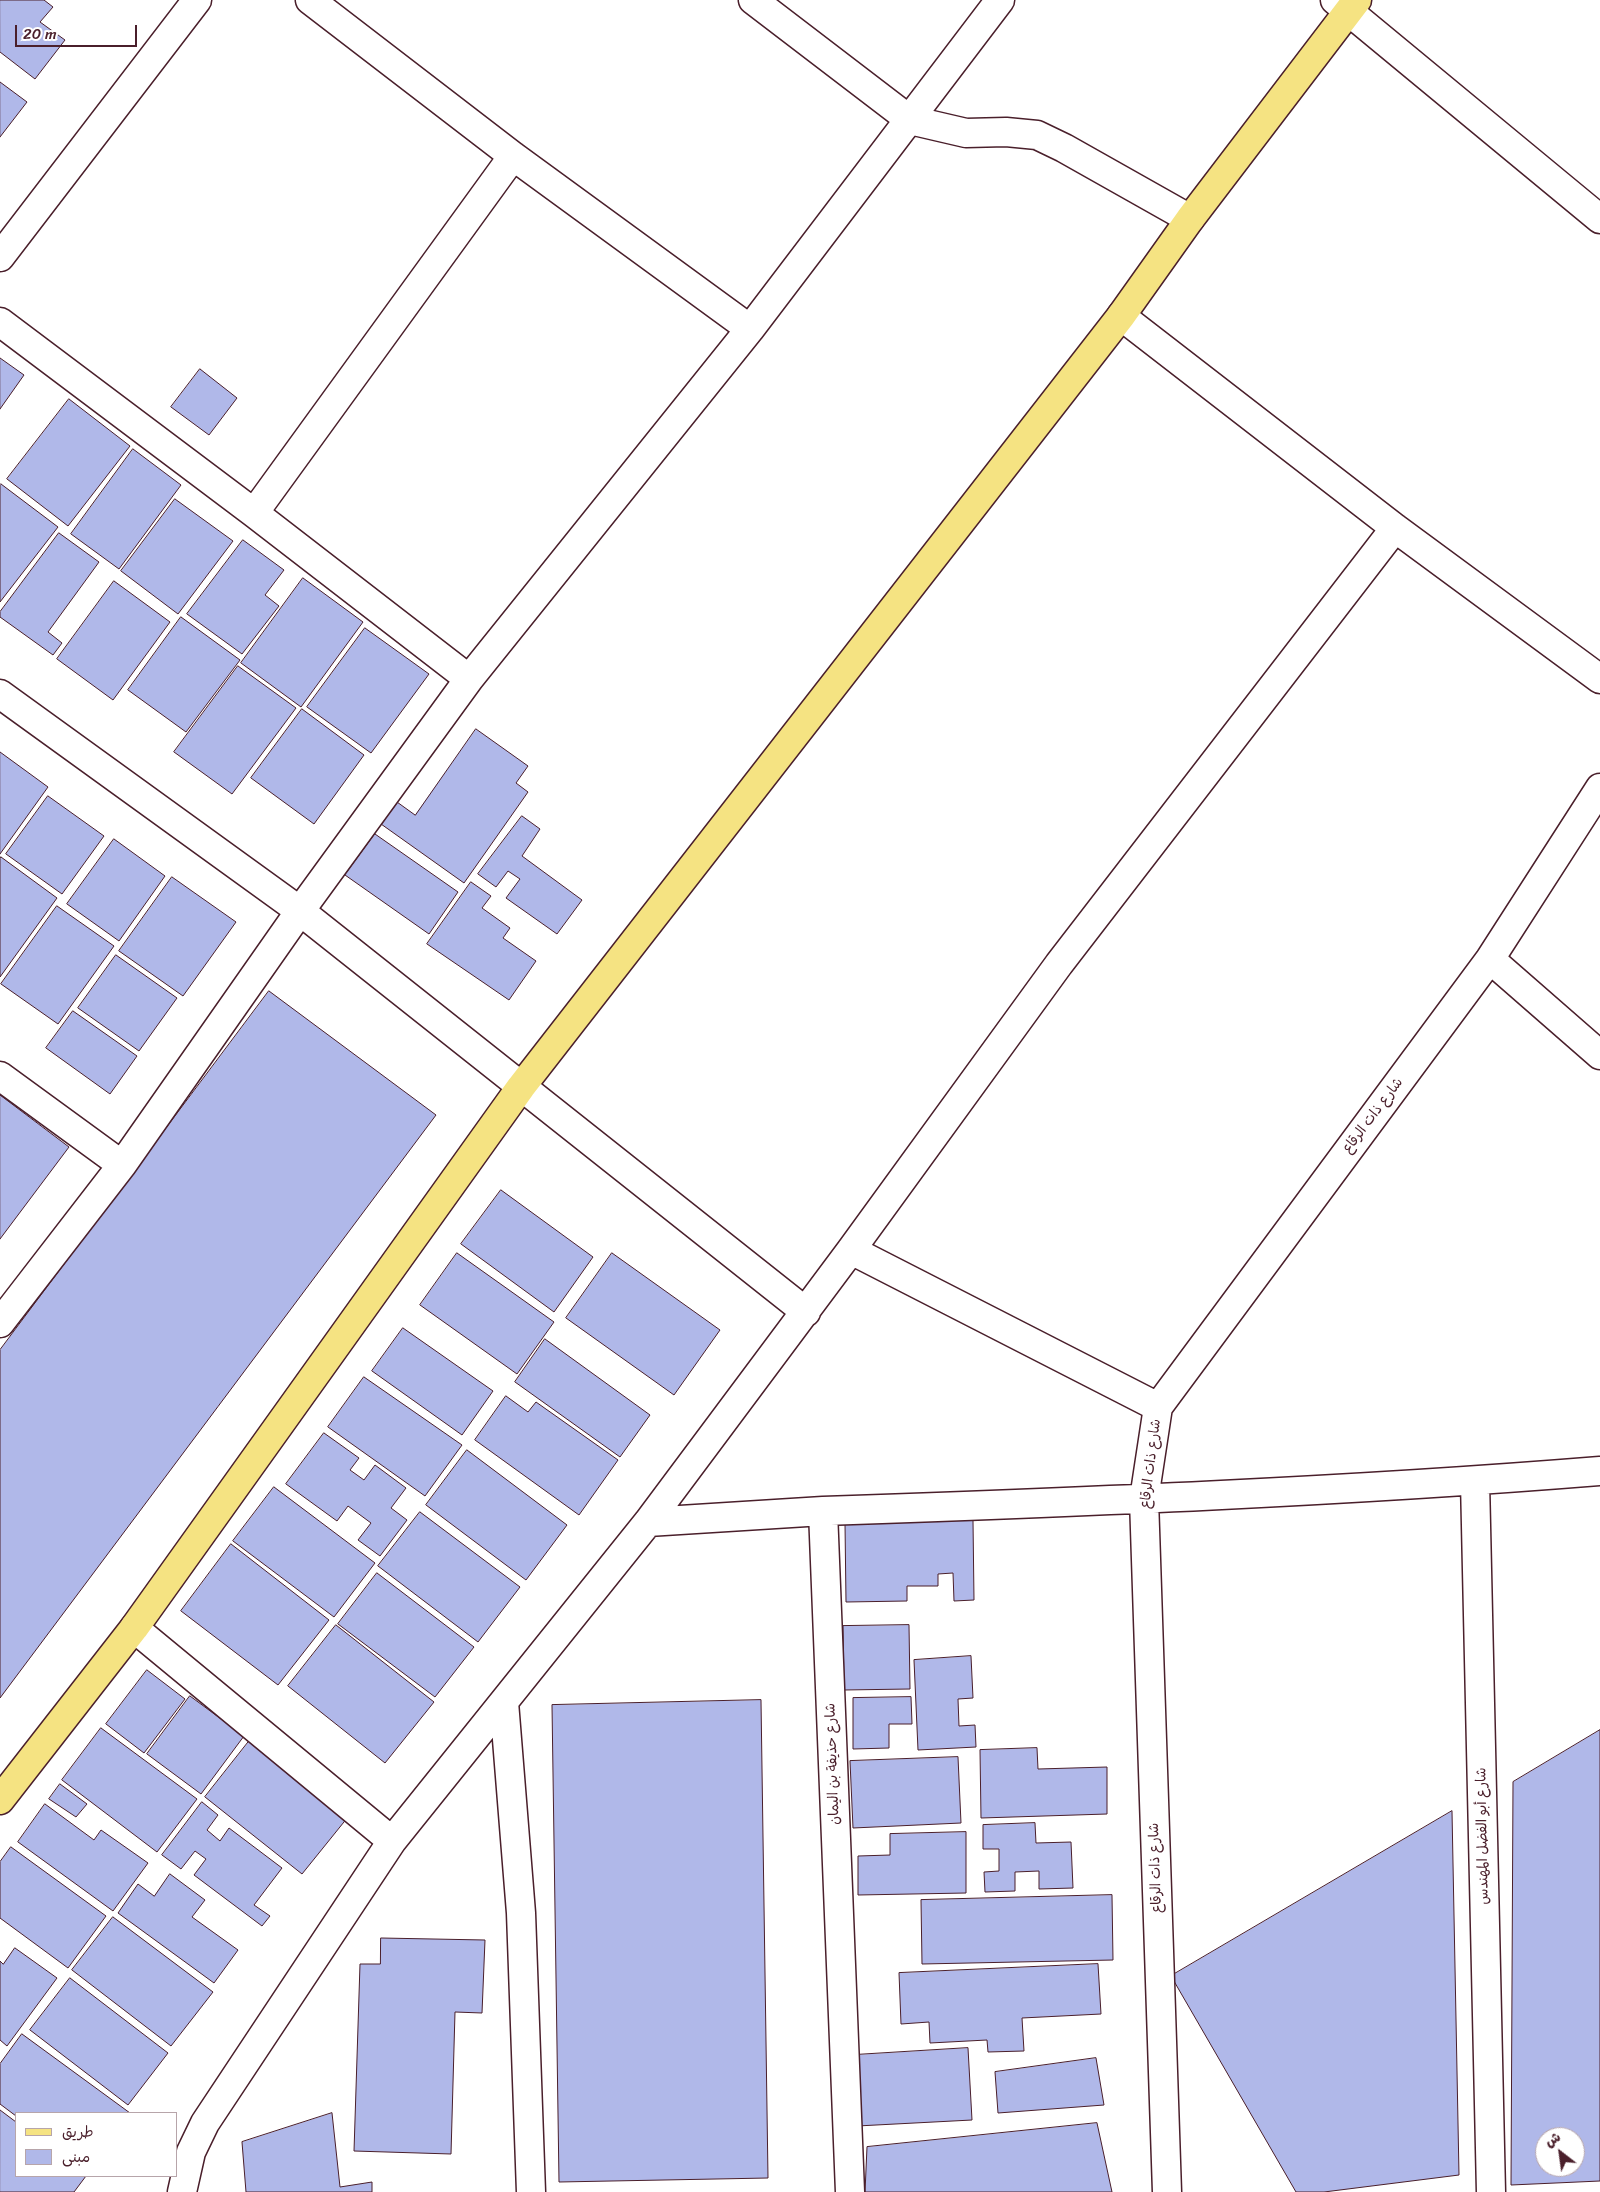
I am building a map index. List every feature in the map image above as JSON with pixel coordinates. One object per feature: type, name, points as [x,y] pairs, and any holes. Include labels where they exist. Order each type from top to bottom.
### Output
[{"type":"main road","points":[[0,1800],[134,1628],[521,1087],[1121,316],[1347,4]]},
{"type":"street","points":[[0,257],[197,0]]},
{"type":"street","points":[[310,0],[513,156],[750,329]]},
{"type":"street","points":[[754,0],[910,120],[966,133],[1006,132],[1037,135],[1064,148],[1190,219]]},
{"type":"street","points":[[0,1322],[122,1165],[300,911],[469,679],[750,329],[1000,0]]},
{"type":"street","points":[[1347,4],[1600,219]]},
{"type":"street","points":[[254,513],[513,156]]},
{"type":"street","points":[[1121,316],[1395,528],[1600,679]]},
{"type":"street","points":[[0,322],[254,513],[469,679]]},
{"type":"street","points":[[182,2192],[191,2152],[205,2123],[392,1841],[648,1522],[806,1312],[1059,964],[1395,528]]},
{"type":"street","points":[[0,694],[300,911],[806,1312]]},
{"type":"street","name":"شارع ذات الرقاع","points":[[1167,2192],[1144,1499],[1158,1407],[1490,959],[1600,788]]},
{"type":"street","points":[[1490,959],[1600,1055]]},
{"type":"street","points":[[0,1076],[122,1165]]},
{"type":"street","points":[[851,1250],[1158,1407]]},
{"type":"street","points":[[648,1522],[823,1511],[1144,1499],[1475,1481],[1600,1470]]},
{"type":"street","name":"شارع أبو الفضل المهندس","points":[[1475,1481],[1491,2192]]},
{"type":"street","name":"شارع حذيفة بن اليمان","points":[[823,1511],[850,2192]]},
{"type":"street","points":[[134,1628],[392,1841]]},
{"type":"street","points":[[504,1702],[522,1913],[531,2192]]},
{"type":"building","points":[[0,0],[44,0],[53,7],[40,22],[65,40],[35,79],[0,52]]},
{"type":"building","points":[[0,82],[27,102],[0,137]]},
{"type":"building","points":[[0,358],[24,375],[0,409]]},
{"type":"building","points":[[200,369],[237,398],[209,435],[171,407]]},
{"type":"building","points":[[69,399],[130,446],[68,526],[7,479]]},
{"type":"building","points":[[133,449],[181,485],[119,569],[71,534]]},
{"type":"building","points":[[0,485],[58,527],[0,602]]},
{"type":"building","points":[[175,499],[233,541],[178,614],[121,571]]},
{"type":"building","points":[[59,533],[99,562],[48,632],[62,643],[53,655],[0,617],[0,612]]},
{"type":"building","points":[[243,540],[284,570],[265,595],[279,606],[242,654],[187,614]]},
{"type":"building","points":[[303,578],[363,622],[301,707],[241,663]]},
{"type":"building","points":[[114,581],[170,622],[113,700],[57,659]]},
{"type":"building","points":[[181,617],[240,660],[186,732],[128,690]]},
{"type":"building","points":[[365,628],[429,674],[371,753],[307,707]]},
{"type":"building","points":[[238,666],[296,708],[232,794],[174,752]]},
{"type":"building","points":[[302,709],[364,755],[314,824],[251,778]]},
{"type":"building","points":[[476,729],[528,766],[516,783],[528,792],[464,883],[381,824],[397,802],[415,815]]},
{"type":"building","points":[[0,752],[48,787],[0,854]]},
{"type":"building","points":[[48,796],[104,836],[62,894],[6,854]]},
{"type":"building","points":[[522,816],[540,829],[522,856],[582,900],[557,934],[506,898],[520,879],[508,871],[496,887],[478,874]]},
{"type":"building","points":[[375,834],[458,892],[429,934],[345,875]]},
{"type":"building","points":[[114,839],[165,876],[119,941],[67,904]]},
{"type":"building","points":[[1,857],[57,898],[0,977],[0,859]]},
{"type":"building","points":[[172,877],[236,922],[183,996],[119,951]]},
{"type":"building","points":[[471,882],[491,896],[482,908],[510,928],[503,938],[536,961],[509,1000],[427,944]]},
{"type":"building","points":[[57,906],[114,946],[58,1024],[1,984]]},
{"type":"building","points":[[116,955],[177,998],[139,1051],[78,1008]]},
{"type":"building","points":[[269,991],[436,1115],[0,1698],[0,1350]]},
{"type":"building","points":[[73,1011],[137,1056],[110,1094],[46,1048]]},
{"type":"building","points":[[0,1095],[69,1147],[0,1239]]},
{"type":"building","points":[[501,1190],[593,1257],[554,1312],[461,1244]]},
{"type":"building","points":[[457,1253],[554,1322],[517,1374],[420,1305]]},
{"type":"building","points":[[612,1253],[720,1330],[674,1395],[566,1318]]},
{"type":"building","points":[[403,1328],[493,1391],[462,1435],[372,1371]]},
{"type":"building","points":[[545,1339],[650,1415],[620,1457],[515,1382]]},
{"type":"building","points":[[364,1377],[462,1445],[425,1496],[328,1427]]},
{"type":"building","points":[[506,1396],[528,1412],[536,1402],[618,1460],[579,1515],[475,1440]]},
{"type":"building","points":[[324,1433],[359,1458],[350,1470],[364,1480],[375,1465],[406,1488],[391,1508],[407,1520],[380,1556],[358,1540],[371,1523],[348,1506],[337,1521],[286,1484]]},
{"type":"building","points":[[467,1450],[567,1525],[526,1580],[426,1505]]},
{"type":"building","points":[[274,1487],[375,1563],[334,1617],[233,1541]]},
{"type":"building","points":[[420,1512],[520,1587],[478,1642],[378,1566]]},
{"type":"building","points":[[973,1520],[974,1600],[954,1601],[953,1573],[938,1574],[938,1586],[907,1586],[907,1601],[846,1602],[845,1523]]},
{"type":"building","points":[[231,1544],[329,1620],[278,1685],[181,1611]]},
{"type":"building","points":[[377,1573],[474,1647],[435,1697],[338,1624]]},
{"type":"building","points":[[336,1625],[434,1702],[385,1763],[288,1686]]},
{"type":"building","points":[[909,1625],[910,1689],[844,1690],[843,1626]]},
{"type":"building","points":[[971,1656],[973,1698],[958,1699],[959,1726],[975,1725],[976,1747],[918,1750],[914,1660]]},
{"type":"building","points":[[147,1670],[185,1699],[144,1753],[106,1724]]},
{"type":"building","points":[[190,1696],[244,1736],[201,1794],[147,1754]]},
{"type":"building","points":[[911,1697],[912,1724],[889,1724],[889,1748],[853,1749],[853,1698]]},
{"type":"building","points":[[761,1700],[768,2178],[559,2182],[552,1705]]},
{"type":"building","points":[[101,1728],[197,1799],[157,1852],[62,1780]]},
{"type":"building","points":[[1600,1730],[1600,2181],[1511,2185],[1513,1782]]},
{"type":"building","points":[[250,1740],[348,1817],[302,1874],[205,1797]]},
{"type":"building","points":[[1037,1748],[1038,1769],[1107,1767],[1107,1814],[981,1818],[980,1750]]},
{"type":"building","points":[[958,1757],[961,1823],[853,1828],[850,1761]]},
{"type":"building","points":[[60,1784],[87,1804],[76,1817],[49,1799]]},
{"type":"building","points":[[202,1802],[218,1815],[207,1830],[220,1841],[229,1828],[282,1868],[254,1905],[270,1916],[262,1926],[194,1875],[206,1859],[195,1851],[181,1869],[162,1855]]},
{"type":"building","points":[[45,1804],[94,1840],[101,1830],[148,1863],[113,1911],[18,1842]]},
{"type":"building","points":[[1452,1811],[1459,2175],[1324,2192],[1296,2192],[1171,1976]]},
{"type":"building","points":[[1035,1823],[1036,1843],[1071,1842],[1073,1888],[1039,1889],[1039,1871],[1015,1872],[1015,1891],[985,1892],[984,1872],[999,1871],[999,1849],[983,1849],[983,1825]]},
{"type":"building","points":[[966,1832],[966,1893],[858,1895],[858,1856],[890,1855],[890,1834]]},
{"type":"building","points":[[11,1847],[106,1916],[68,1968],[0,1918],[0,1862]]},
{"type":"building","points":[[170,1874],[205,1900],[192,1917],[238,1950],[214,1983],[118,1913],[138,1884],[154,1896]]},
{"type":"building","points":[[1112,1895],[1113,1960],[922,1964],[921,1900]]},
{"type":"building","points":[[113,1917],[213,1992],[171,2046],[72,1970]]},
{"type":"building","points":[[381,1938],[485,1940],[482,2013],[455,2012],[451,2154],[354,2151],[360,1964],[380,1964]]},
{"type":"building","points":[[15,1948],[57,1978],[7,2046],[0,2040],[0,1961],[3,1964]]},
{"type":"building","points":[[1098,1964],[1101,2014],[1022,2018],[1024,2051],[988,2052],[987,2040],[930,2043],[929,2022],[901,2024],[899,1973]]},
{"type":"building","points":[[70,1978],[168,2053],[128,2105],[30,2030]]},
{"type":"building","points":[[22,2034],[129,2112],[15,2112],[15,2115],[0,2104],[0,2064]]},
{"type":"building","points":[[968,2048],[972,2120],[857,2126],[854,2055]]},
{"type":"building","points":[[1096,2058],[1104,2105],[998,2113],[995,2072]]},
{"type":"building","points":[[0,2110],[15,2121],[15,2177],[85,2177],[74,2192],[0,2192]]},
{"type":"building","points":[[332,2113],[340,2187],[372,2182],[372,2192],[246,2192],[242,2142]]},
{"type":"building","points":[[1097,2123],[1112,2192],[865,2192],[867,2147]]}]
